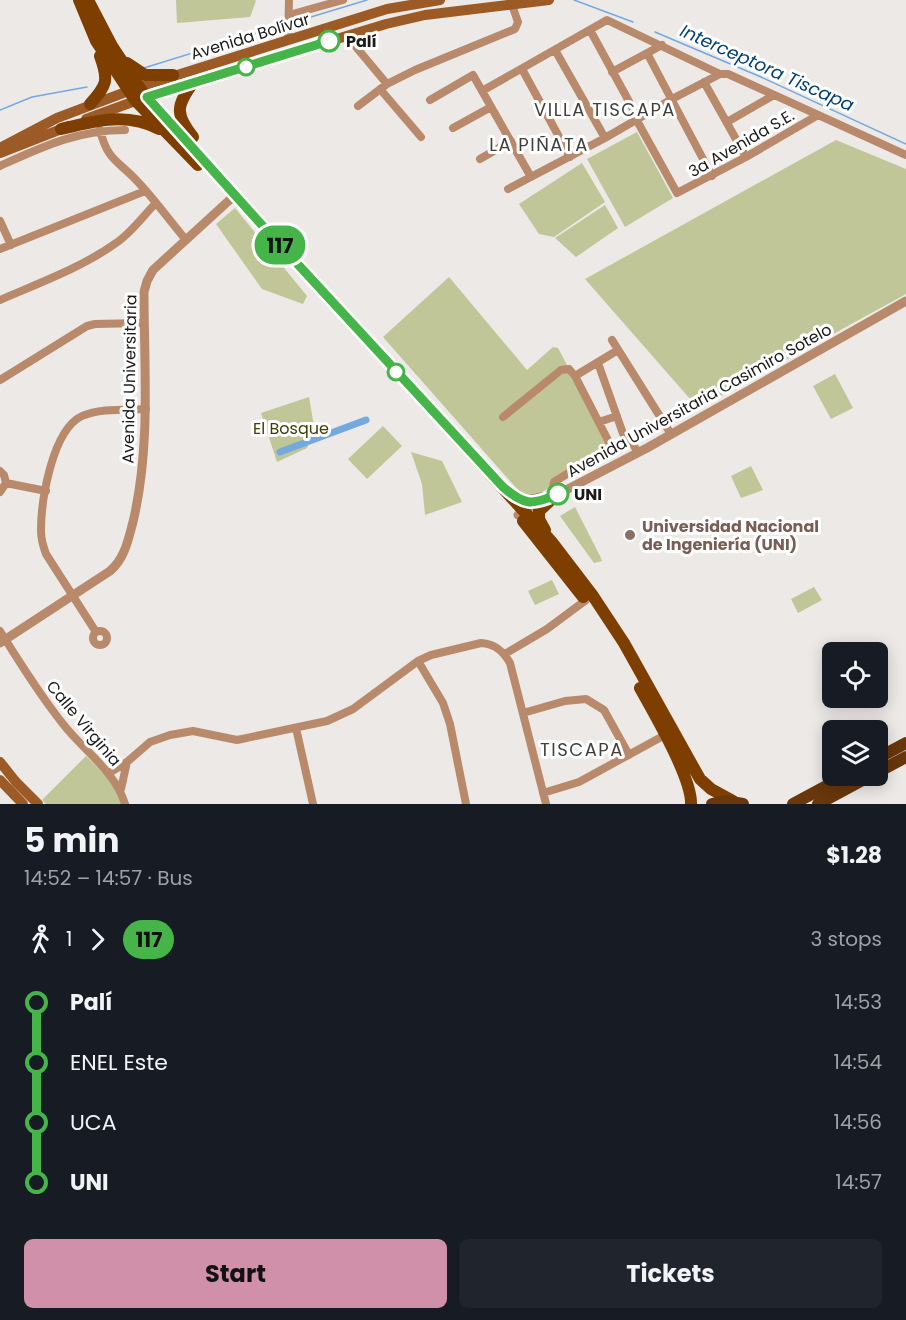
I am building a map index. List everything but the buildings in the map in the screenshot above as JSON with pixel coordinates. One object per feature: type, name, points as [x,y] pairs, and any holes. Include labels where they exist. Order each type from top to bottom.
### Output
[{"type":"highway","points":[[888,753],[906,743]]},
{"type":"highway","points":[[888,767],[906,757]]},
{"type":"highway","points":[[793,804],[826,786]]},
{"type":"highway","points":[[818,804],[851,786]]},
{"type":"highway","points":[[712,804],[740,803]]},
{"type":"main road","points":[[79,0],[96,41],[107,77],[101,91],[90,104]]},
{"type":"main road","points":[[88,0],[137,94],[220,178]]},
{"type":"main road","name":"Avenida Bolívar","points":[[137,94],[173,75],[289,34],[387,9],[440,0]]},
{"type":"main road","name":"Avenida Bolívar","points":[[137,94],[193,83],[386,24],[425,15],[549,0]]},
{"type":"main road","points":[[289,34],[291,44],[298,47],[317,41],[329,41]]},
{"type":"main road","points":[[261,63],[269,56],[285,50],[289,34]]},
{"type":"main road","points":[[96,41],[167,133],[232,196],[503,487],[518,500],[526,502],[555,496]]},
{"type":"main road","points":[[112,46],[130,66],[141,73],[154,76],[173,75]]},
{"type":"main road","points":[[193,83],[180,105],[179,114],[183,125],[209,156],[232,196],[521,513],[551,542]]},
{"type":"main road","points":[[0,148],[57,118],[90,104],[137,94]]},
{"type":"main road","points":[[0,153],[61,129],[137,94]]},
{"type":"main road","points":[[61,129],[99,120],[128,120],[144,122],[167,133]]},
{"type":"main road","points":[[503,487],[586,600],[634,676],[690,789],[691,804]]},
{"type":"main road","points":[[555,496],[540,509],[538,515],[551,542],[624,643],[700,779],[711,789],[740,803]]},
{"type":"main road","points":[[0,762],[38,804]]},
{"type":"main road","points":[[0,780],[23,804]]},
{"type":"street","points":[[289,0],[289,34]]},
{"type":"street","points":[[289,17],[343,0]]},
{"type":"street","points":[[358,106],[384,87],[415,70],[515,29],[518,22],[512,5]]},
{"type":"street","points":[[482,91],[607,20],[906,155]]},
{"type":"street","points":[[590,30],[637,119]]},
{"type":"street","points":[[349,35],[421,137]]},
{"type":"street","points":[[612,72],[662,45]]},
{"type":"street","points":[[555,50],[605,138]]},
{"type":"street","points":[[647,53],[712,176]]},
{"type":"street","points":[[522,69],[570,157]]},
{"type":"street","points":[[508,189],[605,138],[672,99],[724,74]]},
{"type":"street","points":[[429,100],[473,75],[531,177]]},
{"type":"street","points":[[704,82],[746,158]]},
{"type":"street","points":[[727,122],[774,95]]},
{"type":"street","points":[[453,128],[492,108]]},
{"type":"street","name":"3a Avenida S.E.","points":[[637,119],[677,193],[746,158],[818,115]]},
{"type":"street","points":[[100,130],[104,147],[111,159],[137,181],[186,240]]},
{"type":"street","points":[[0,166],[47,144],[75,135],[100,130],[125,130]]},
{"type":"street","points":[[480,159],[511,141]]},
{"type":"street","points":[[0,249],[145,190]]},
{"type":"street","name":"Avenida Universitaria","points":[[2,638],[73,596],[110,571],[122,558],[137,505],[141,478],[146,410],[144,292],[147,281],[153,270],[232,196]]},
{"type":"street","points":[[0,300],[67,271],[118,242],[156,203]]},
{"type":"street","points":[[0,221],[10,245]]},
{"type":"street","name":"Avenida Universitaria Casimiro Sotelo","points":[[521,513],[638,452],[906,304]]},
{"type":"street","points":[[0,380],[87,326],[144,323]]},
{"type":"street","points":[[612,340],[671,434]]},
{"type":"street","points":[[575,376],[618,350]]},
{"type":"street","points":[[598,363],[626,442]]},
{"type":"street","points":[[503,417],[561,370],[569,369],[575,376],[612,448]]},
{"type":"street","points":[[96,632],[45,554],[42,543],[42,511],[46,491],[60,439],[70,424],[93,412],[146,410]]},
{"type":"street","points":[[599,422],[617,416]]},
{"type":"street","points":[[555,496],[554,482],[612,448],[631,442],[638,452]]},
{"type":"street","points":[[0,471],[6,483],[0,492]]},
{"type":"street","points":[[6,483],[46,491]]},
{"type":"street","points":[[505,654],[547,629],[586,600]]},
{"type":"street","name":"Calle Virginia","points":[[2,638],[48,705],[121,789],[125,804]]},
{"type":"street","points":[[109,773],[127,762],[150,742],[181,733],[204,732],[237,740],[327,721],[353,709],[418,661],[431,655],[482,643],[489,644],[505,654],[510,663],[546,804]]},
{"type":"street","points":[[418,661],[435,687],[450,724],[466,804]]},
{"type":"street","points":[[523,713],[586,699],[604,710],[629,755]]},
{"type":"street","points":[[296,728],[313,804]]},
{"type":"street","points":[[543,793],[579,782],[665,735]]},
{"type":"street","points":[[121,789],[127,762]]},
{"type":"green space","points":[[176,0],[256,1],[250,17],[177,23]]},
{"type":"green space","points":[[637,132],[673,198],[625,227],[587,159]]},
{"type":"green space","points":[[836,140],[906,169],[906,294],[698,408],[585,279]]},
{"type":"green space","points":[[582,163],[605,202],[554,237],[539,234],[519,204]]},
{"type":"green space","points":[[605,205],[618,228],[576,257],[555,238]]},
{"type":"green space","points":[[235,208],[307,296],[303,304],[262,289],[216,224]]},
{"type":"green space","points":[[449,277],[527,370],[553,347],[558,348],[611,448],[533,498],[525,498],[383,337]]},
{"type":"green space","points":[[835,374],[853,408],[831,419],[813,386]]},
{"type":"green space","name":"El Bosque","points":[[309,397],[315,432],[307,448],[277,462],[261,413]]},
{"type":"green space","points":[[383,426],[402,446],[367,479],[348,459]]},
{"type":"green space","points":[[411,452],[442,461],[462,502],[425,515],[422,484]]},
{"type":"green space","points":[[751,466],[763,490],[741,498],[731,476]]},
{"type":"green space","points":[[575,507],[602,561],[594,563],[560,516]]},
{"type":"green space","points":[[552,580],[559,594],[535,605],[528,591]]},
{"type":"green space","points":[[814,587],[822,600],[798,613],[791,599]]},
{"type":"green space","points":[[86,756],[110,780],[122,804],[46,804],[42,800]]},
{"type":"waterway","points":[[291,23],[367,0]]},
{"type":"waterway","name":"Interceptora Tiscapa","points":[[574,0],[633,22]]},
{"type":"waterway","points":[[144,68],[286,24]]},
{"type":"waterway","name":"Interceptora Tiscapa","points":[[655,32],[761,77],[906,144]]},
{"type":"waterway","points":[[0,110],[32,97],[87,87]]},
{"type":"waterway","points":[[280,452],[366,420]]},
{"type":"bus line","name":"117","points":[[329,41],[147,97],[503,487],[522,502],[535,501],[558,494]]},
{"type":"place","name":"Palí","points":[[329,41]]},
{"type":"place","name":"UNI","points":[[558,494]]},
{"type":"place","name":"Universidad Nacional de Ingeniería (UNI)","points":[[630,535]]},
{"type":"district","name":"VILLA TISCAPA","points":[[605,110]]},
{"type":"district","name":"LA PIÑATA","points":[[539,145]]},
{"type":"district","name":"TISCAPA","points":[[582,750]]}]
